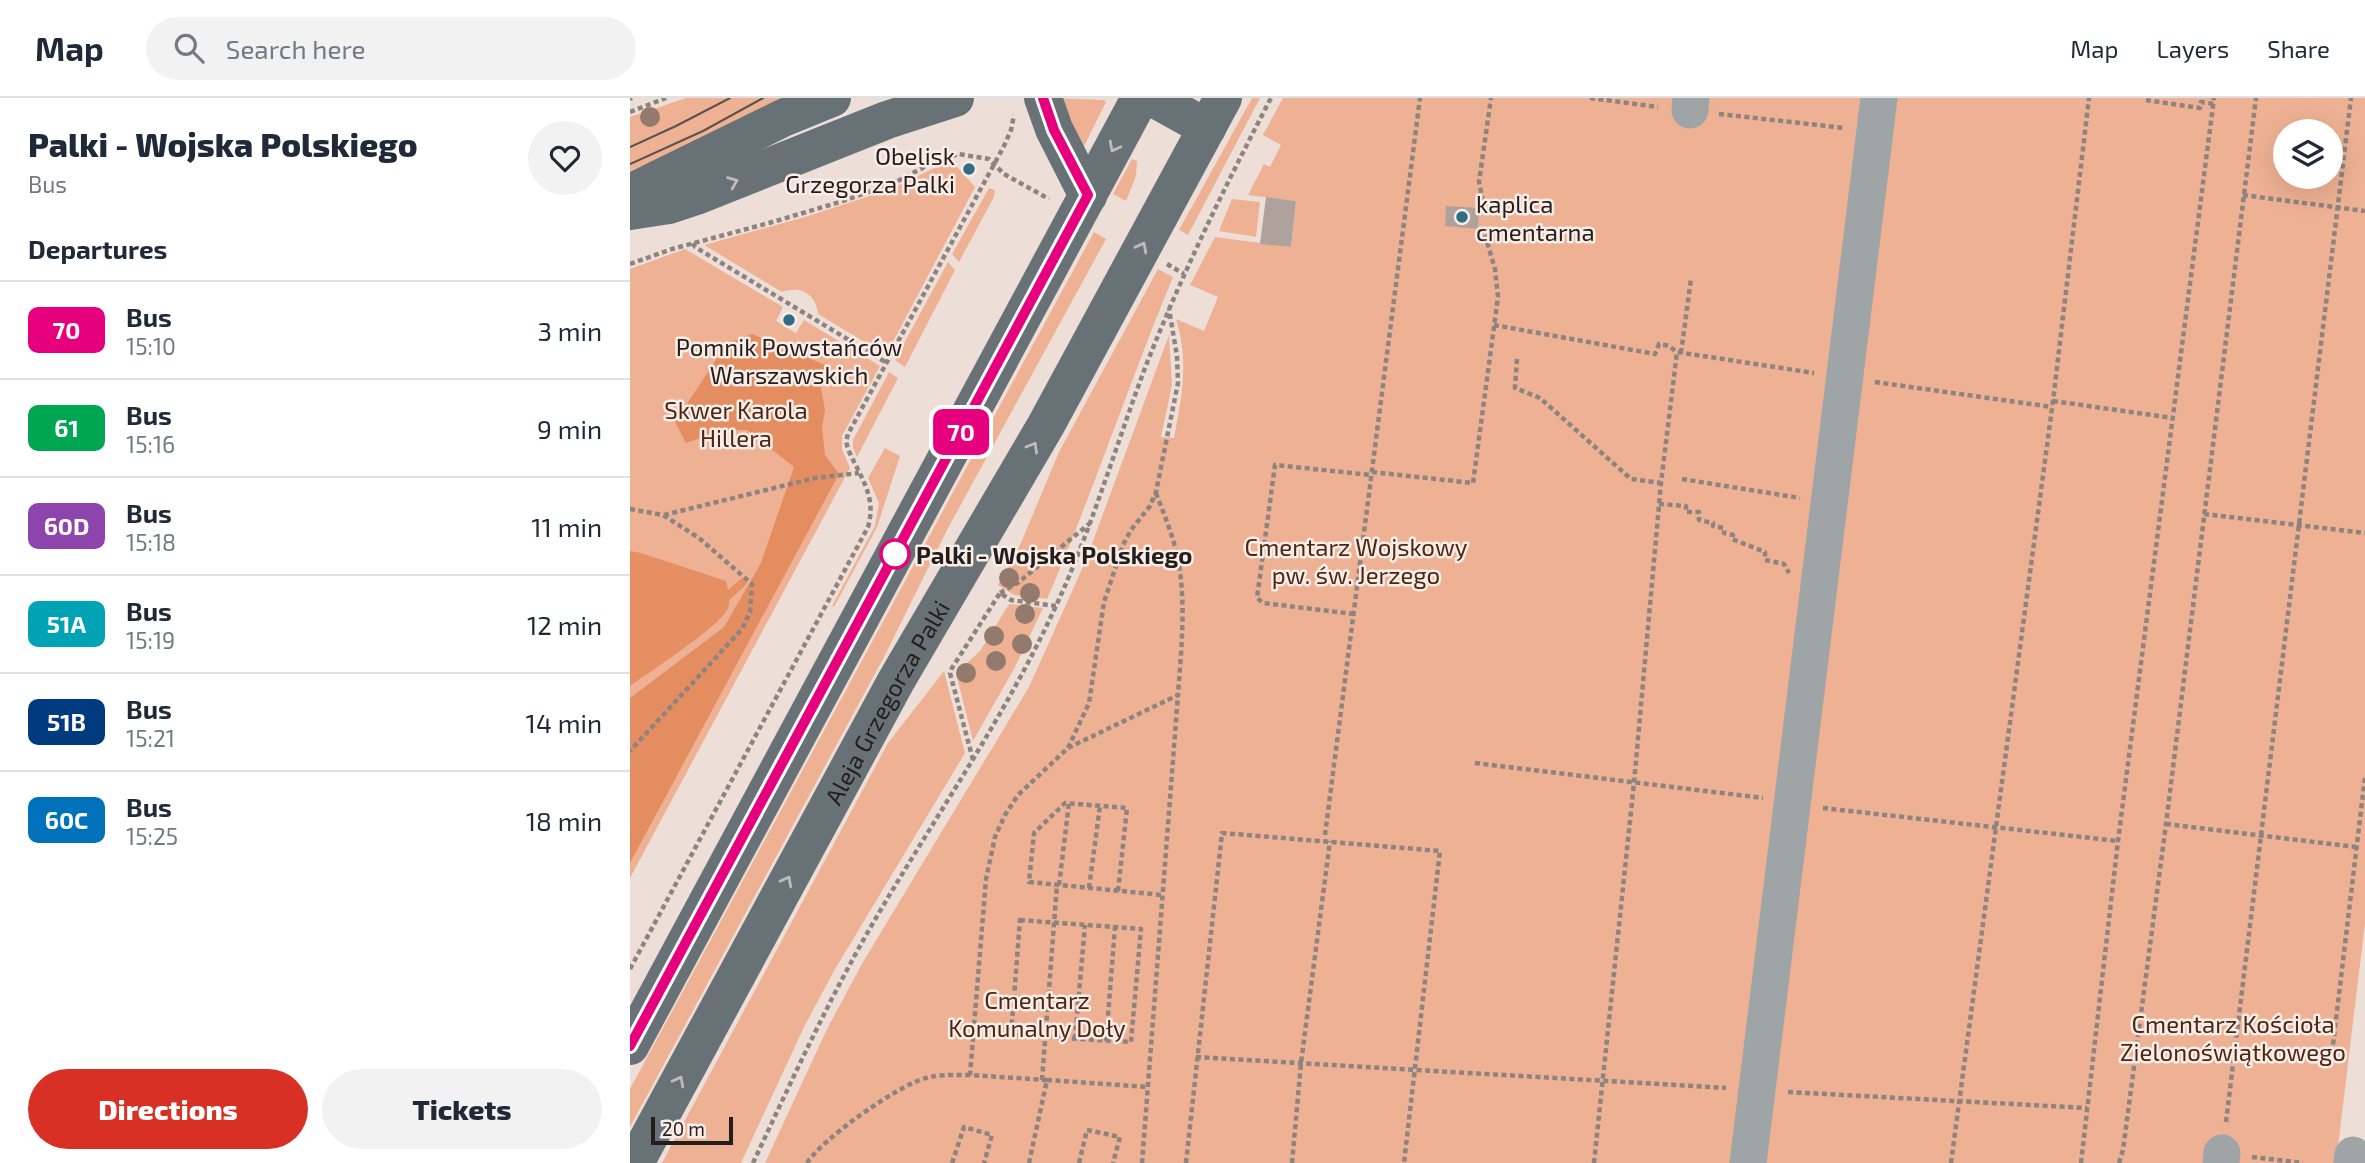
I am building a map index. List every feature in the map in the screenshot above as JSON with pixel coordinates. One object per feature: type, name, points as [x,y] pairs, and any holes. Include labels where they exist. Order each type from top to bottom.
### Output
[{"type":"main road","points":[[630,193],[783,118],[832,98]]},
{"type":"main road","points":[[630,211],[669,205],[696,197],[887,120],[955,98]]},
{"type":"main road","points":[[1042,98],[1054,130],[1073,200]]},
{"type":"main road","points":[[630,1046],[1073,200],[1140,98]]},
{"type":"main road","points":[[1153,98],[1215,113]]},
{"type":"main road","name":"Aleja Grzegorza Palki","points":[[635,1163],[896,681],[1046,425],[1215,113]]},
{"type":"street","points":[[1748,1163],[1879,98]]},
{"type":"path","points":[[630,112],[666,98]]},
{"type":"path","points":[[753,1163],[816,1027],[846,970],[1025,671],[1056,606],[1089,524],[1169,309],[1194,252],[1271,98]]},
{"type":"path","points":[[1325,835],[1420,98]]},
{"type":"path","points":[[1483,201],[1479,182],[1491,98]]},
{"type":"path","points":[[1590,98],[1690,104],[1844,130],[1846,119]]},
{"type":"path","points":[[1951,1163],[2052,404],[2089,98]]},
{"type":"path","points":[[2119,1163],[2123,1150],[2166,824],[2256,98]]},
{"type":"path","points":[[2303,1163],[2222,1158],[2351,98]]},
{"type":"path","points":[[2081,1163],[2118,841],[2214,101],[2201,102],[2200,108],[2146,100]]},
{"type":"path","points":[[630,969],[868,527],[873,512],[872,499],[846,442],[995,163],[1013,122]]},
{"type":"path","points":[[630,264],[693,243],[840,202],[894,183],[949,156],[967,154],[981,157],[995,163],[1004,174],[1073,200]]},
{"type":"path","points":[[2244,195],[2365,211]]},
{"type":"path","points":[[1354,614],[1263,603],[1257,598],[1275,465],[1473,483],[1498,297],[1495,269],[1485,235]]},
{"type":"path","points":[[693,243],[695,247],[887,363]]},
{"type":"path","points":[[1594,1163],[1634,783],[1661,483],[1691,279]]},
{"type":"path","points":[[1068,748],[1089,703],[1104,602],[1123,545],[1150,506],[1156,492],[1178,383],[1177,356],[1169,309]]},
{"type":"path","points":[[1494,326],[1656,354],[1660,344],[1679,352],[1844,377],[2173,418]]},
{"type":"path","points":[[1517,359],[1515,388],[1540,398],[1631,479],[1661,483]]},
{"type":"path","points":[[663,515],[815,478],[859,473]]},
{"type":"path","points":[[1682,479],[1829,503]]},
{"type":"path","points":[[1142,1163],[1183,600],[1179,564],[1156,492]]},
{"type":"path","points":[[1660,504],[1686,506],[1686,512],[1699,512],[1699,520],[1713,523],[1713,527],[1724,528],[1724,533],[1733,535],[1732,539],[1765,552],[1765,560],[1784,564],[1790,573],[1819,584]]},
{"type":"path","points":[[630,509],[663,515],[699,538],[752,584],[750,612],[742,629],[630,751]]},
{"type":"path","points":[[2204,514],[2365,533]]},
{"type":"path","points":[[973,761],[950,674],[1000,593],[1019,582],[1089,524]]},
{"type":"path","points":[[1000,593],[1011,600],[1056,606]]},
{"type":"path","points":[[970,1075],[986,879],[995,837],[1005,816],[1018,795],[1068,748],[1178,695]]},
{"type":"path","points":[[2332,1053],[2365,777]]},
{"type":"path","points":[[1118,891],[1127,808],[1065,803],[1034,833],[1029,883],[1162,895]]},
{"type":"path","points":[[1029,1163],[1044,1080],[1058,885],[1069,803]]},
{"type":"path","points":[[1089,888],[1100,806]]},
{"type":"path","points":[[2166,824],[2357,847]]},
{"type":"path","points":[[1186,1163],[1222,834],[1440,850],[1404,1163]]},
{"type":"path","points":[[1292,1163],[1301,1063],[1330,840]]},
{"type":"path","points":[[1020,920],[1055,922],[1141,929],[1131,1042],[1011,1035],[1020,920]]},
{"type":"path","points":[[1075,1039],[1085,925]]},
{"type":"path","points":[[1106,1041],[1115,927]]},
{"type":"path","points":[[1196,1057],[2087,1108]]},
{"type":"path","points":[[807,1163],[833,1136],[908,1085],[926,1078],[970,1075],[1148,1087]]},
{"type":"path","points":[[952,1163],[964,1128],[992,1135],[984,1163]]},
{"type":"path","points":[[1079,1163],[1087,1130],[1120,1137],[1113,1163]]},
{"type":"green space","points":[[686,98],[791,98],[719,133],[630,171],[630,117]]},
{"type":"green space","points":[[1051,98],[1106,102],[1084,146]]},
{"type":"green space","points":[[1252,98],[1260,98],[1188,235],[1179,230]]},
{"type":"green space","points":[[1283,98],[2365,98],[2365,923],[2336,1163],[765,1163],[827,1029],[863,962],[1029,687],[1086,560],[1169,335],[1172,385],[1161,437],[1174,438],[1182,393],[1183,364],[1176,319],[1204,331],[1218,297],[1190,285],[1215,237],[1291,247],[1296,201],[1248,195],[1264,164],[1270,167],[1281,145],[1263,135]]},
{"type":"green space","points":[[1132,159],[1137,161],[1136,176],[1126,201],[1113,194]]},
{"type":"green space","points":[[951,160],[975,187],[886,355],[818,314],[811,296],[795,290],[782,292],[704,245],[805,217],[891,189]]},
{"type":"green space","points":[[989,188],[995,190],[994,197],[959,262],[952,254]]},
{"type":"green space","points":[[1232,199],[1260,202],[1256,237],[1219,231]]},
{"type":"green space","points":[[1094,232],[1106,239],[947,530],[884,657],[630,1127],[630,1089]]},
{"type":"green space","name":"Skwer Karola Hillera","points":[[685,249],[783,307],[776,321],[796,333],[804,320],[880,366],[842,436],[842,449],[850,468],[630,878],[630,269]]},
{"type":"green space","points":[[948,262],[955,270],[905,367],[895,360]]},
{"type":"green space","points":[[1158,269],[1173,277],[1047,599],[1014,595],[998,585],[1020,545],[1059,452]]},
{"type":"green space","points":[[752,334],[825,365],[821,389],[825,410],[822,428],[825,455],[839,474],[630,863],[630,698],[724,627],[761,563],[794,467],[747,430],[724,430],[686,443],[673,418],[687,404],[727,343]]},
{"type":"green space","points":[[889,372],[898,378],[857,457],[853,440]]},
{"type":"green space","points":[[885,448],[900,456],[877,527],[834,607],[832,606],[875,526],[879,503],[868,478]]},
{"type":"green space","points":[[1009,604],[1043,608],[1014,669],[973,741],[956,673],[980,651]]},
{"type":"green space","points":[[944,671],[965,753],[834,971],[804,1027],[741,1163],[662,1163],[888,743]]},
{"type":"shaded area","points":[[630,551],[726,581],[729,601],[723,616],[713,626],[630,686]]},
{"type":"building","points":[[1266,197],[1296,201],[1291,247],[1260,244]]},
{"type":"building","name":"kaplica cmentarna","points":[[1446,206],[1479,208],[1478,229],[1445,226]]},
{"type":"waterway","points":[[721,602],[742,583]]},
{"type":"tram line","points":[[630,147],[730,98]]},
{"type":"tram line","points":[[630,164],[703,131],[763,98]]},
{"type":"bus line","name":"70","points":[[630,1046],[1088,195],[1054,130],[1043,98]]},
{"type":"place","name":"Obelisk Grzegorza Palki","points":[[969,169]]},
{"type":"place","name":"kaplica cmentarna","points":[[1462,217]]},
{"type":"place","name":"Pomnik Powstańców Warszawskich","points":[[789,320]]},
{"type":"place","name":"Palki - Wojska Polskiego","points":[[895,554]]},
{"type":"park label","name":"Cmentarz Wojskowy pw. św. Jerzego","points":[[1356,560]]},
{"type":"park label","name":"Cmentarz Komunalny Doły","points":[[1037,1013]]},
{"type":"park label","name":"Cmentarz Kościoła Zielonoświątkowego","points":[[2233,1037]]}]
